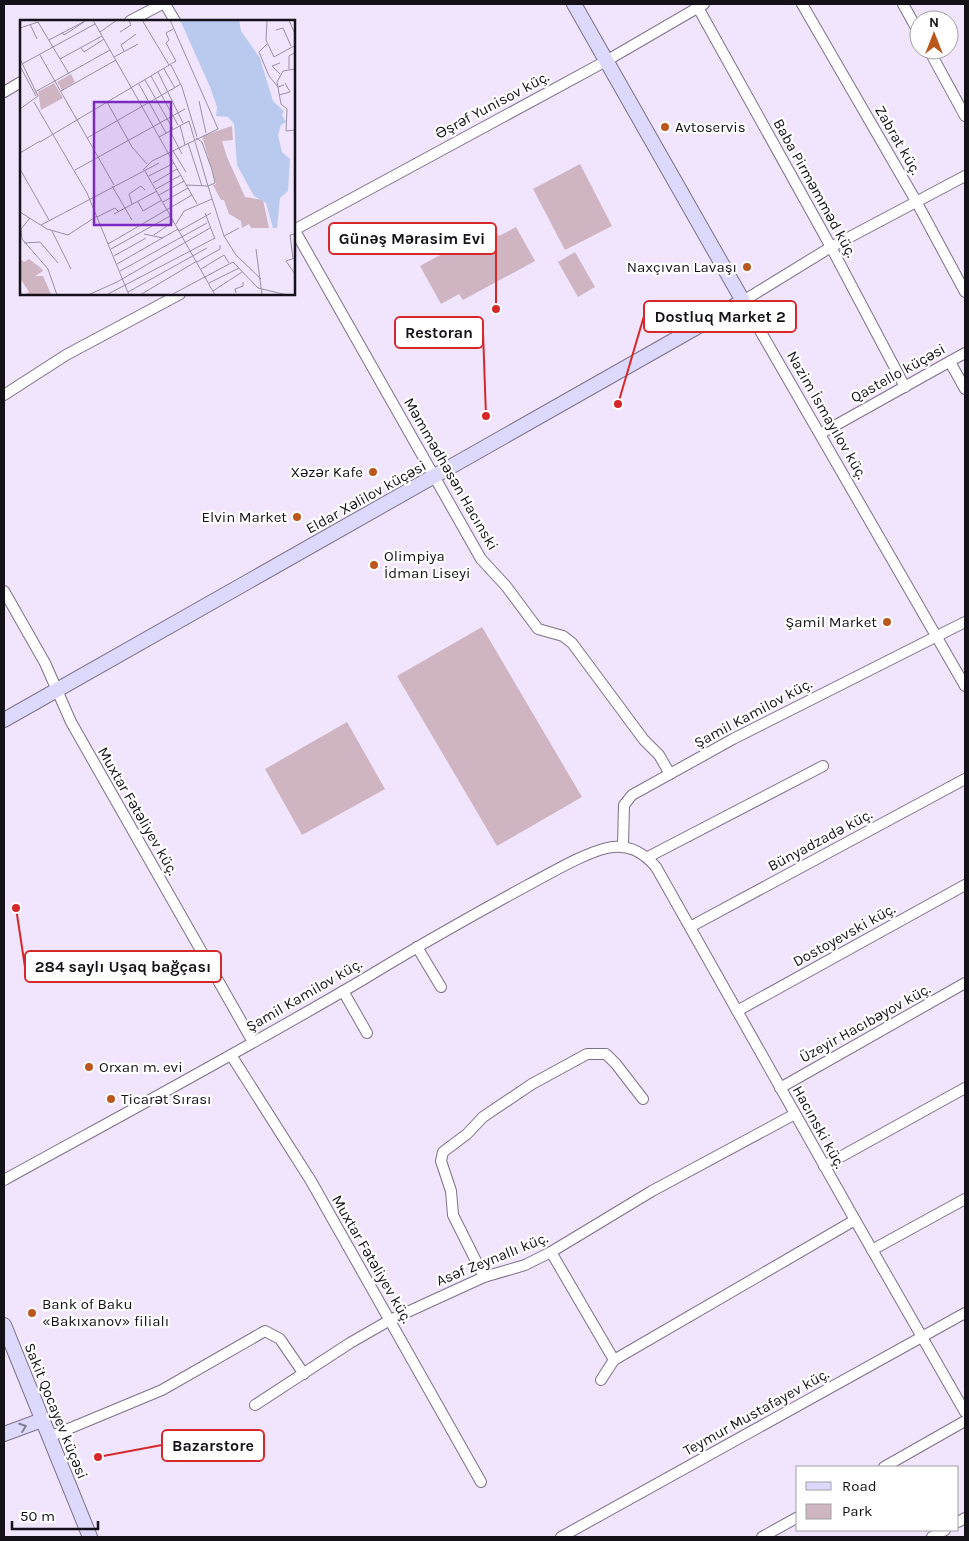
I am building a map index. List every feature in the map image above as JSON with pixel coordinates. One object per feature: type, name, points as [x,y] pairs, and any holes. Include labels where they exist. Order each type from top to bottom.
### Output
[{"type":"street","points":[[132,20],[164,4],[174,20]]},
{"type":"street","name":"Nazim İsmayılov küç.","points":[[574,4],[965,686]]},
{"type":"street","name":"Zabrat küç.","points":[[802,4],[916,201],[965,292]]},
{"type":"street","name":"Əşrəf Yunisov küç.","points":[[295,228],[606,61],[699,5]]},
{"type":"street","name":"Baba Pirməmməd küç.","points":[[699,5],[831,247],[904,387]]},
{"type":"street","points":[[934,60],[965,116]]},
{"type":"street","points":[[4,92],[20,83]]},
{"type":"street","points":[[743,301],[831,247],[965,176]]},
{"type":"street","name":"Məmmədhəsən Hacınski","points":[[295,231],[481,559],[506,586],[538,629],[563,636],[572,643],[639,734],[659,756],[670,774]]},
{"type":"street","points":[[4,395],[66,356],[178,295]]},
{"type":"street","name":"Eldar Xəlilov küçəsi","points":[[4,720],[743,301]]},
{"type":"street","name":"Qastello küçəsi","points":[[820,434],[965,353]]},
{"type":"street","points":[[950,362],[965,389]]},
{"type":"street","name":"Muxtar Fətəliyev küç.","points":[[4,591],[45,664],[76,731],[253,1042]]},
{"type":"street","name":"Şamil Kamilov küç.","points":[[4,1180],[231,1055],[417,947],[575,862],[607,848],[623,846],[626,800],[733,739],[965,622]]},
{"type":"street","points":[[623,846],[635,849],[648,857],[823,766]]},
{"type":"street","name":"Bünyadzadə küç.","points":[[690,927],[965,779]]},
{"type":"street","name":"Hacınski küç.","points":[[648,857],[656,867],[854,1220],[965,1412]]},
{"type":"street","name":"Dostoyevski küç.","points":[[737,1011],[965,885]]},
{"type":"street","points":[[417,947],[442,987]]},
{"type":"street","name":"Üzeyir Hacıbəyov küç.","points":[[780,1088],[965,983]]},
{"type":"street","points":[[343,991],[366,1033]]},
{"type":"street","points":[[484,1277],[453,1215],[450,1191],[441,1161],[443,1152],[467,1134],[483,1118],[511,1098],[587,1054],[606,1054],[643,1098]]},
{"type":"street","name":"Muxtar Fətəliyev küç.","points":[[231,1055],[311,1181],[481,1482]]},
{"type":"street","points":[[824,1166],[965,1088]]},
{"type":"street","name":"Asəf Zeynallı küç.","points":[[255,1405],[350,1343],[390,1320],[484,1277],[525,1265],[551,1252],[652,1191],[795,1114]]},
{"type":"street","points":[[872,1250],[965,1199]]},
{"type":"street","points":[[601,1380],[614,1360],[854,1220]]},
{"type":"street","points":[[551,1252],[614,1360]]},
{"type":"street","name":"Teymur Mustafayev küç.","points":[[561,1537],[965,1313]]},
{"type":"street","name":"Sakit Qocayev küçəsi","points":[[4,1325],[90,1537]]},
{"type":"street","points":[[49,1437],[162,1390],[265,1331],[280,1339],[304,1374]]},
{"type":"street","points":[[4,1434],[42,1420]]},
{"type":"street","points":[[886,1466],[965,1420]]},
{"type":"street","points":[[762,1537],[796,1518]]},
{"type":"street","points":[[932,1537],[943,1531]]},
{"type":"green space","points":[[580,164],[612,226],[565,250],[533,189]]},
{"type":"green space","points":[[493,226],[499,236],[516,227],[535,261],[463,300],[459,294],[441,304],[420,266]]},
{"type":"green space","points":[[575,252],[595,287],[578,297],[558,262]]},
{"type":"green space","points":[[482,627],[582,797],[497,846],[397,676]]},
{"type":"green space","points":[[347,722],[385,789],[302,835],[265,769]]},
{"type":"place","name":"Avtoservis","points":[[665,127]]},
{"type":"place","name":"Naxçıvan Lavaşı","points":[[747,267]]},
{"type":"place","name":"Günəş Mərasim Evi","points":[[496,309]]},
{"type":"place","name":"Dostluq Market 2","points":[[618,404]]},
{"type":"place","name":"Restoran","points":[[486,416]]},
{"type":"place","name":"Xəzər Kafe","points":[[373,472]]},
{"type":"place","name":"Elvin Market","points":[[297,517]]},
{"type":"place","name":"Olimpiya İdman Liseyi","points":[[374,565]]},
{"type":"place","name":"Şamil Market","points":[[887,622]]},
{"type":"place","name":"284 saylı Uşaq bağçası","points":[[16,908]]},
{"type":"place","name":"Orxan m. evi","points":[[89,1067]]},
{"type":"place","name":"Ticarət Sırası","points":[[111,1099]]},
{"type":"place","name":"Bank of Baku «Bakıxanov» filialı","points":[[32,1313]]},
{"type":"place","name":"Bazarstore","points":[[98,1457]]}]
